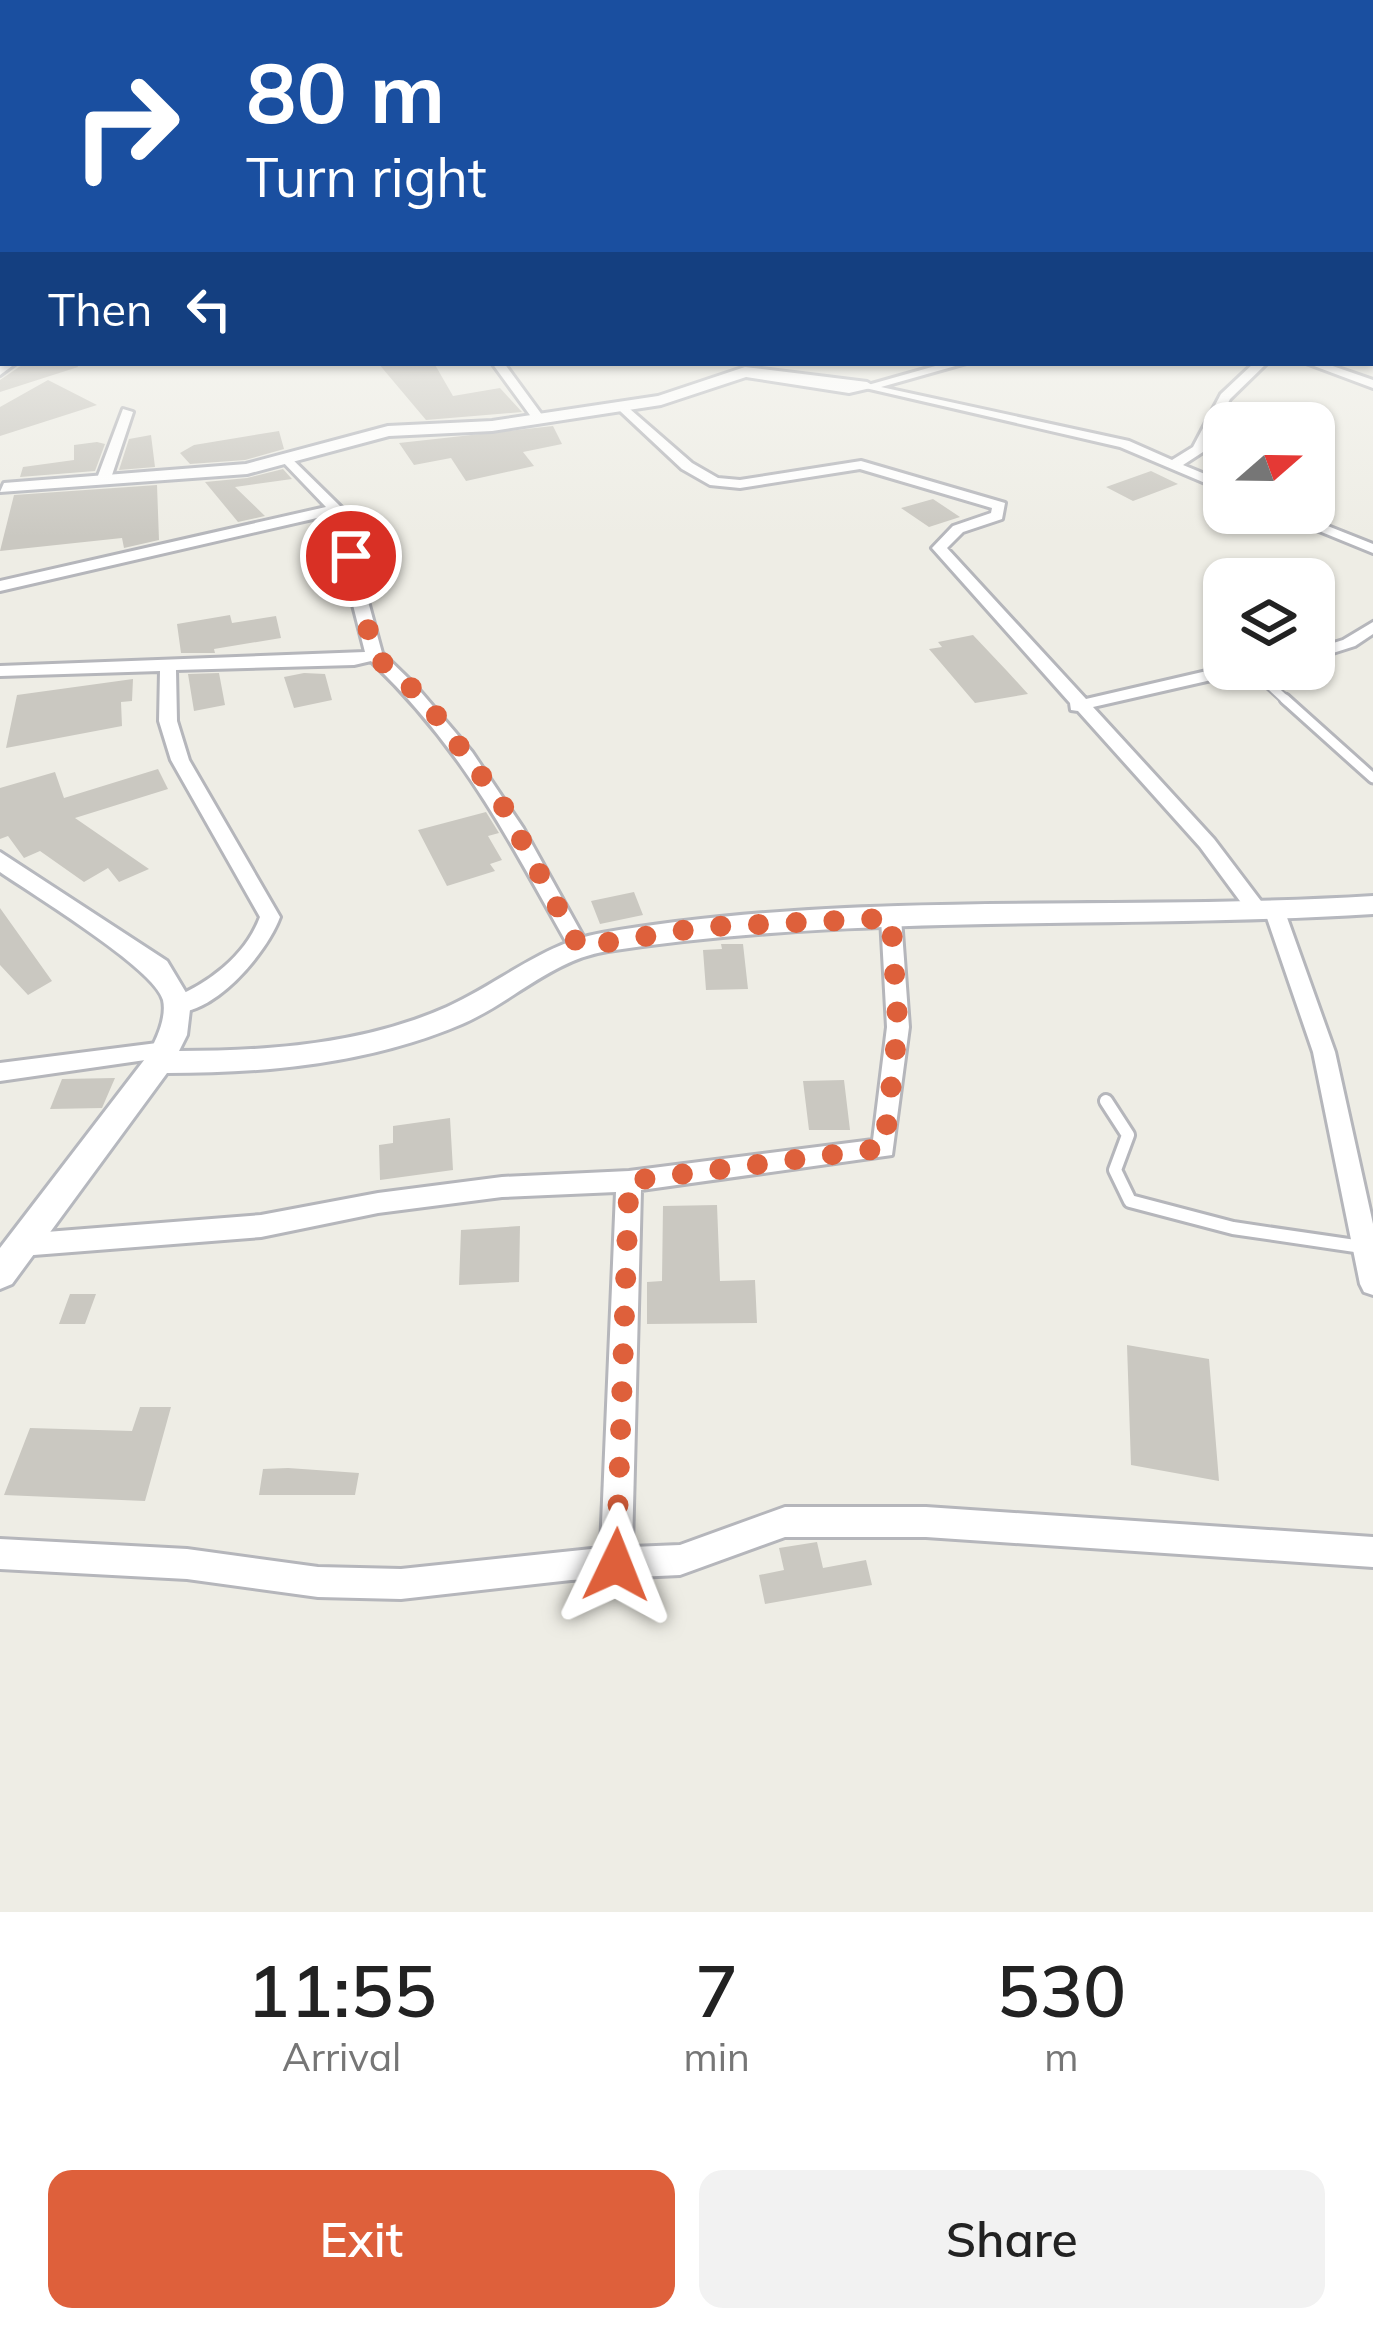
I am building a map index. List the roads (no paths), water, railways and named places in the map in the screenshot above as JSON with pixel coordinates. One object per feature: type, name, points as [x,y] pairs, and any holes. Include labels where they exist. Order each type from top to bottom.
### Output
[{"type":"street","points":[[500,366],[539,419]]},
{"type":"street","points":[[1,488],[235,471],[388,431],[473,428],[676,397],[754,371],[849,388],[948,366]]},
{"type":"street","points":[[1175,464],[1198,449],[1226,397],[1258,366]]},
{"type":"street","points":[[1320,366],[1373,385]]},
{"type":"street","points":[[867,387],[1124,444],[1203,477]]},
{"type":"street","points":[[623,406],[687,466],[715,482],[740,484],[860,465],[1000,506],[997,516],[958,530],[939,548],[1266,911],[1324,1052],[1373,1284]]},
{"type":"street","points":[[103,481],[127,412]]},
{"type":"street","points":[[287,458],[336,509],[374,655],[424,699],[501,802],[579,947]]},
{"type":"street","points":[[0,586],[336,509]]},
{"type":"street","points":[[1335,534],[1373,549]]},
{"type":"street","points":[[1335,647],[1373,628]]},
{"type":"street","points":[[0,670],[354,660],[374,655]]},
{"type":"street","points":[[168,663],[168,721],[180,760],[270,917],[252,952],[201,994],[176,1006]]},
{"type":"street","points":[[1077,706],[1203,677]]},
{"type":"street","points":[[0,860],[158,968],[172,986],[176,1006],[162,1056],[0,1274]]},
{"type":"street","points":[[0,1072],[162,1056],[289,1058],[407,1034],[455,1015],[579,947],[704,927],[1064,910],[1266,911],[1373,905]]},
{"type":"street","points":[[21,1245],[261,1226],[378,1203],[502,1187],[629,1181],[884,1148],[898,1027],[891,918]]},
{"type":"street","points":[[616,1565],[629,1181]]},
{"type":"street","points":[[0,1554],[187,1564],[318,1582],[380,1584],[680,1560],[784,1522],[926,1522],[1373,1552]]},
{"type":"lane","points":[[1275,690],[1373,778]]},
{"type":"lane","points":[[1106,1101],[1128,1135],[1115,1170],[1130,1201],[1232,1228],[1365,1248]]}]
